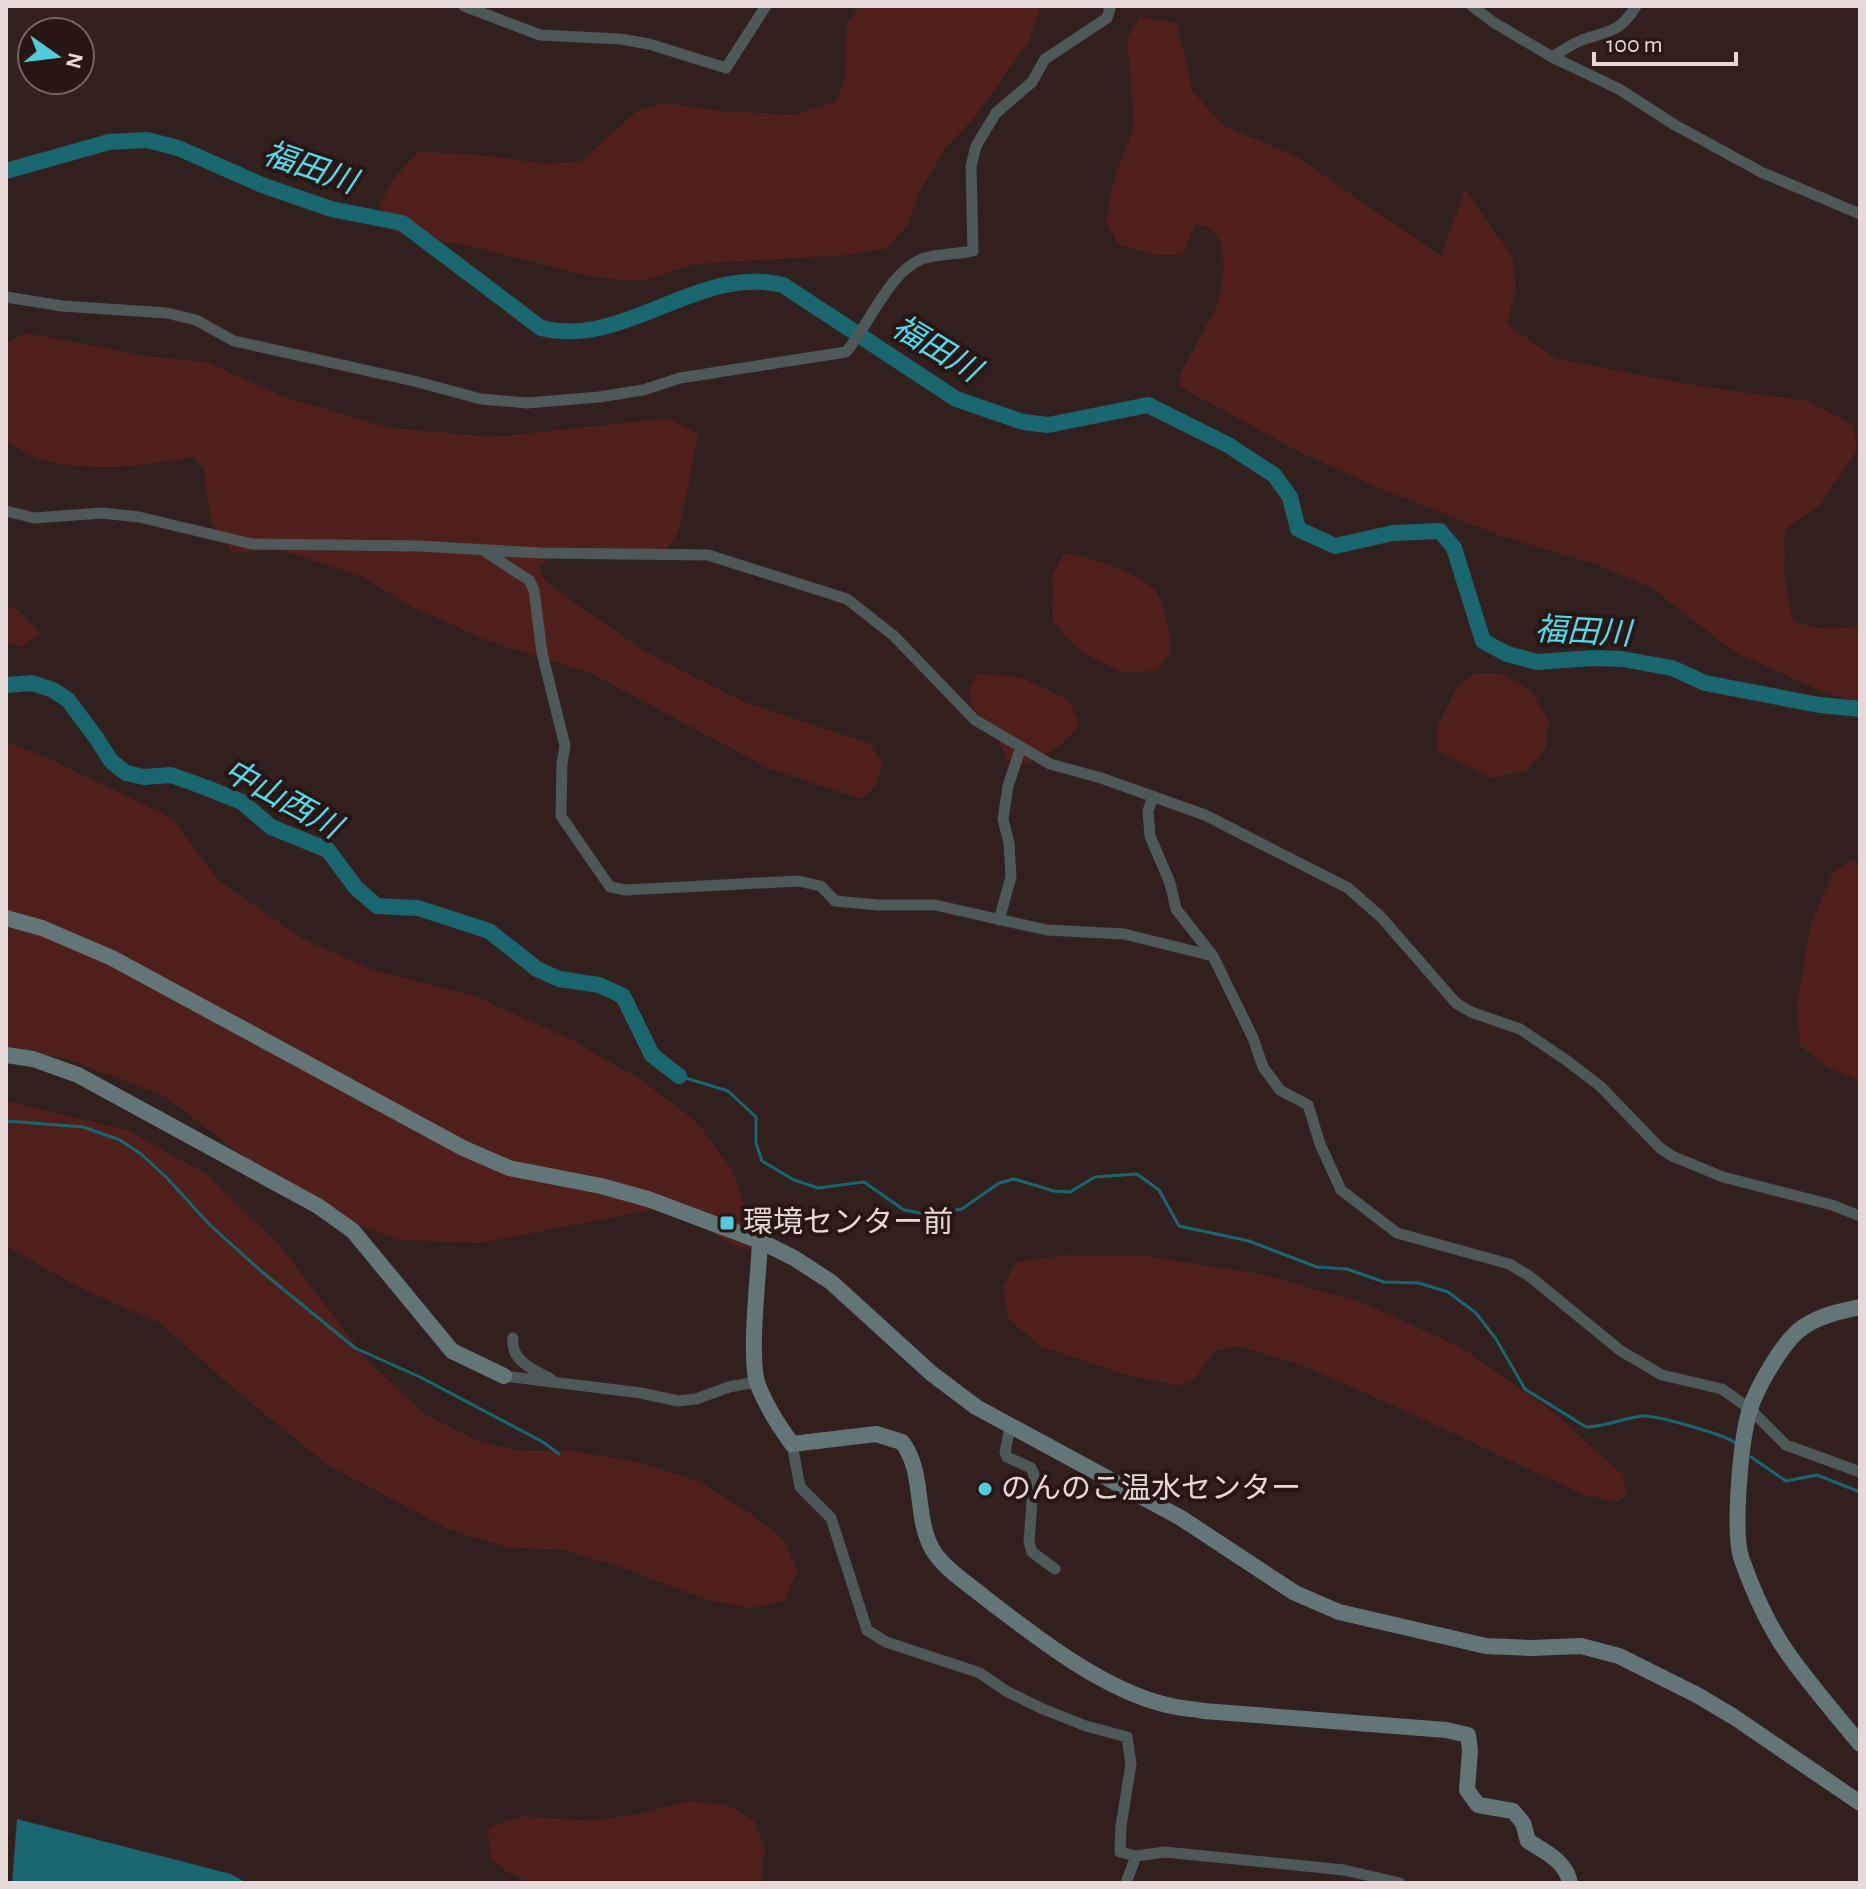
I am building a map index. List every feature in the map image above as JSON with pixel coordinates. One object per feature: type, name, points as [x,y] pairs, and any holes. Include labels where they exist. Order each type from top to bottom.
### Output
[{"type":"street","points":[[464,6],[540,35],[620,39],[649,44],[726,68],[766,6]]},
{"type":"street","points":[[6,297],[62,306],[167,313],[196,320],[234,341],[481,399],[527,403],[643,390],[680,378],[846,352],[884,295],[906,270],[922,260],[973,251],[971,166],[976,146],[996,113],[1032,82],[1045,59],[1107,18],[1108,6]]},
{"type":"street","points":[[1472,6],[1552,57],[1619,89],[1675,125],[1761,172],[1860,214]]},
{"type":"street","points":[[1552,57],[1579,41],[1607,34],[1627,21],[1636,6]]},
{"type":"street","points":[[6,511],[34,518],[102,513],[139,517],[252,544],[366,545],[644,556],[708,555],[847,599],[894,636],[975,720],[1050,764],[1101,778],[1205,815],[1348,888],[1381,917],[1456,1003],[1471,1012],[1520,1029],[1566,1060],[1600,1086],[1660,1148],[1672,1156],[1723,1177],[1832,1205],[1860,1216]]},
{"type":"street","points":[[484,550],[529,580],[534,590],[542,653],[565,746],[561,816],[610,887],[626,890],[798,881],[821,886],[835,901],[935,905],[1047,930],[1124,934],[1213,956]]},
{"type":"street","points":[[999,920],[1011,877],[1009,843],[1003,819],[1008,786],[1021,747]]},
{"type":"street","points":[[1153,796],[1148,811],[1150,836],[1170,883],[1176,909],[1213,956],[1253,1038],[1263,1067],[1280,1090],[1308,1105],[1320,1144],[1341,1190],[1397,1233],[1509,1264],[1528,1275],[1621,1351],[1662,1375],[1722,1389],[1750,1409],[1786,1445],[1860,1472]]},
{"type":"street","points":[[6,918],[42,928],[112,958],[463,1148],[509,1168],[601,1186],[648,1199],[760,1241],[794,1258],[831,1282],[949,1388],[1010,1427],[1181,1518],[1295,1593],[1318,1604],[1339,1612],[1486,1646],[1581,1646],[1619,1656],[1734,1717],[1859,1801]]},
{"type":"street","points":[[6,1055],[33,1059],[78,1075],[318,1206],[353,1231],[452,1351],[504,1376],[641,1393],[678,1401],[756,1382]]},
{"type":"street","points":[[760,1241],[756,1382],[775,1420],[792,1444],[800,1487],[831,1518],[867,1630],[886,1642],[980,1673],[1006,1691],[1043,1709],[1086,1726],[1127,1737],[1131,1764],[1120,1852],[1136,1856],[1165,1852],[1344,1870],[1400,1883]]},
{"type":"street","points":[[1860,1307],[1831,1313],[1811,1322],[1797,1333],[1765,1379],[1750,1409],[1736,1517],[1740,1556],[1770,1622],[1790,1657],[1860,1744]]},
{"type":"street","points":[[513,1338],[516,1356],[559,1383]]},
{"type":"street","points":[[1010,1427],[1005,1452],[1007,1457],[1031,1468],[1034,1475],[1029,1542],[1032,1552],[1055,1569]]},
{"type":"street","points":[[792,1444],[876,1434],[902,1442],[913,1463],[923,1524],[933,1550],[943,1563],[1015,1621],[1096,1675],[1140,1696],[1166,1705],[1204,1711],[1446,1730],[1468,1735],[1467,1790],[1478,1805],[1513,1811],[1523,1823],[1528,1841],[1558,1860],[1570,1883]]},
{"type":"street","points":[[1126,1883],[1136,1856]]},
{"type":"shaded area","points":[[860,6],[1041,6],[1029,41],[976,116],[947,146],[920,191],[907,227],[886,249],[848,255],[695,264],[642,281],[597,278],[479,248],[394,232],[379,207],[393,179],[418,152],[473,154],[547,164],[581,161],[637,111],[664,103],[720,111],[795,115],[836,101],[846,76],[847,24]]},
{"type":"shaded area","points":[[1140,17],[1177,23],[1193,92],[1224,126],[1294,155],[1441,256],[1465,189],[1512,256],[1516,290],[1507,324],[1557,359],[1699,386],[1808,401],[1854,426],[1857,450],[1820,505],[1785,529],[1784,570],[1793,622],[1818,628],[1860,627],[1860,703],[1824,692],[1734,652],[1653,589],[1595,564],[1504,537],[1381,489],[1300,452],[1180,387],[1180,374],[1217,306],[1224,266],[1221,242],[1208,226],[1195,226],[1182,255],[1156,255],[1119,245],[1106,222],[1113,182],[1134,126],[1127,39]]},
{"type":"shaded area","points":[[25,333],[153,357],[207,362],[284,397],[390,428],[495,437],[668,418],[698,434],[679,531],[663,554],[559,555],[538,565],[546,582],[644,651],[742,701],[869,743],[882,762],[876,787],[860,799],[770,769],[590,673],[488,641],[408,605],[363,577],[281,550],[231,552],[210,519],[204,469],[192,457],[101,467],[46,461],[26,453],[6,442],[6,344]]},
{"type":"shaded area","points":[[1064,553],[1100,561],[1127,572],[1156,592],[1165,613],[1171,652],[1157,671],[1121,672],[1081,652],[1053,622],[1052,576]]},
{"type":"shaded area","points":[[6,605],[19,611],[41,634],[21,647],[6,643]]},
{"type":"shaded area","points":[[978,673],[1022,678],[1068,700],[1079,722],[1063,742],[1042,756],[1026,764],[1007,759],[999,741],[972,706],[969,690]]},
{"type":"shaded area","points":[[1474,673],[1500,673],[1531,691],[1549,721],[1546,747],[1527,771],[1492,778],[1438,751],[1438,725],[1458,685]]},
{"type":"shaded area","points":[[6,742],[46,757],[172,818],[219,881],[305,940],[371,969],[477,997],[570,1039],[640,1079],[696,1121],[733,1171],[748,1218],[758,1236],[749,1249],[737,1248],[713,1233],[655,1209],[481,1243],[399,1240],[323,1211],[232,1148],[166,1097],[68,1059],[6,1048]]},
{"type":"shaded area","points":[[1853,860],[1860,862],[1860,1081],[1826,1066],[1800,1045],[1797,1004],[1810,926],[1833,872]]},
{"type":"shaded area","points":[[6,1101],[127,1130],[208,1175],[281,1247],[368,1361],[427,1416],[479,1442],[522,1451],[568,1450],[642,1463],[698,1481],[749,1512],[784,1540],[798,1571],[784,1601],[751,1608],[704,1599],[629,1570],[564,1550],[509,1548],[450,1530],[326,1464],[160,1323],[86,1291],[6,1246]]},
{"type":"shaded area","points":[[1064,1255],[1144,1256],[1263,1274],[1366,1304],[1464,1349],[1552,1411],[1623,1475],[1627,1496],[1616,1502],[1582,1494],[1304,1366],[1238,1346],[1214,1352],[1194,1380],[1179,1386],[1127,1375],[1040,1346],[1008,1318],[1003,1288],[1016,1262]]},
{"type":"shaded area","points":[[689,1801],[728,1805],[754,1821],[765,1848],[761,1883],[531,1883],[510,1874],[490,1857],[488,1828],[522,1816],[589,1821],[643,1813]]},
{"type":"water","points":[[17,1819],[231,1874],[247,1883],[12,1883]]},
{"type":"waterway","name":"福田川","points":[[6,171],[109,142],[147,140],[178,148],[262,185],[331,209],[402,223],[541,328],[572,331],[602,327],[721,286],[752,282],[783,285],[956,399],[1023,422],[1048,425],[1148,405],[1228,445],[1274,475],[1290,497],[1298,529],[1335,546],[1393,533],[1440,531],[1454,548],[1483,641],[1507,654],[1537,662],[1622,659],[1672,668],[1705,683],[1819,705],[1860,709]]},
{"type":"waterway","name":"中山西川","points":[[6,685],[32,683],[53,690],[68,700],[111,761],[126,773],[144,777],[171,775],[207,788],[242,802],[271,827],[328,850],[356,888],[377,906],[418,908],[489,931],[537,969],[559,979],[599,985],[623,996],[652,1055],[679,1076]]},
{"type":"waterway","points":[[679,1076],[728,1091],[756,1117],[756,1143],[762,1161],[794,1180],[818,1188],[864,1182],[904,1210],[930,1215],[962,1209],[999,1183],[1014,1179],[1054,1191],[1070,1192],[1095,1177],[1137,1174],[1159,1190],[1179,1226],[1249,1241],[1317,1267],[1347,1269],[1384,1282],[1419,1283],[1448,1292],[1476,1313],[1496,1339],[1525,1389],[1586,1427],[1642,1416],[1676,1422],[1737,1444]]},
{"type":"waterway","points":[[6,1121],[83,1127],[120,1140],[166,1177],[210,1225],[261,1271],[355,1348],[420,1377],[543,1442],[559,1454]]},
{"type":"waterway","points":[[1751,1457],[1786,1481],[1817,1475],[1860,1492]]},
{"type":"place","name":"環境センター前","points":[[727,1223]]},
{"type":"place","name":"のんのこ温水センター","points":[[985,1489]]}]
